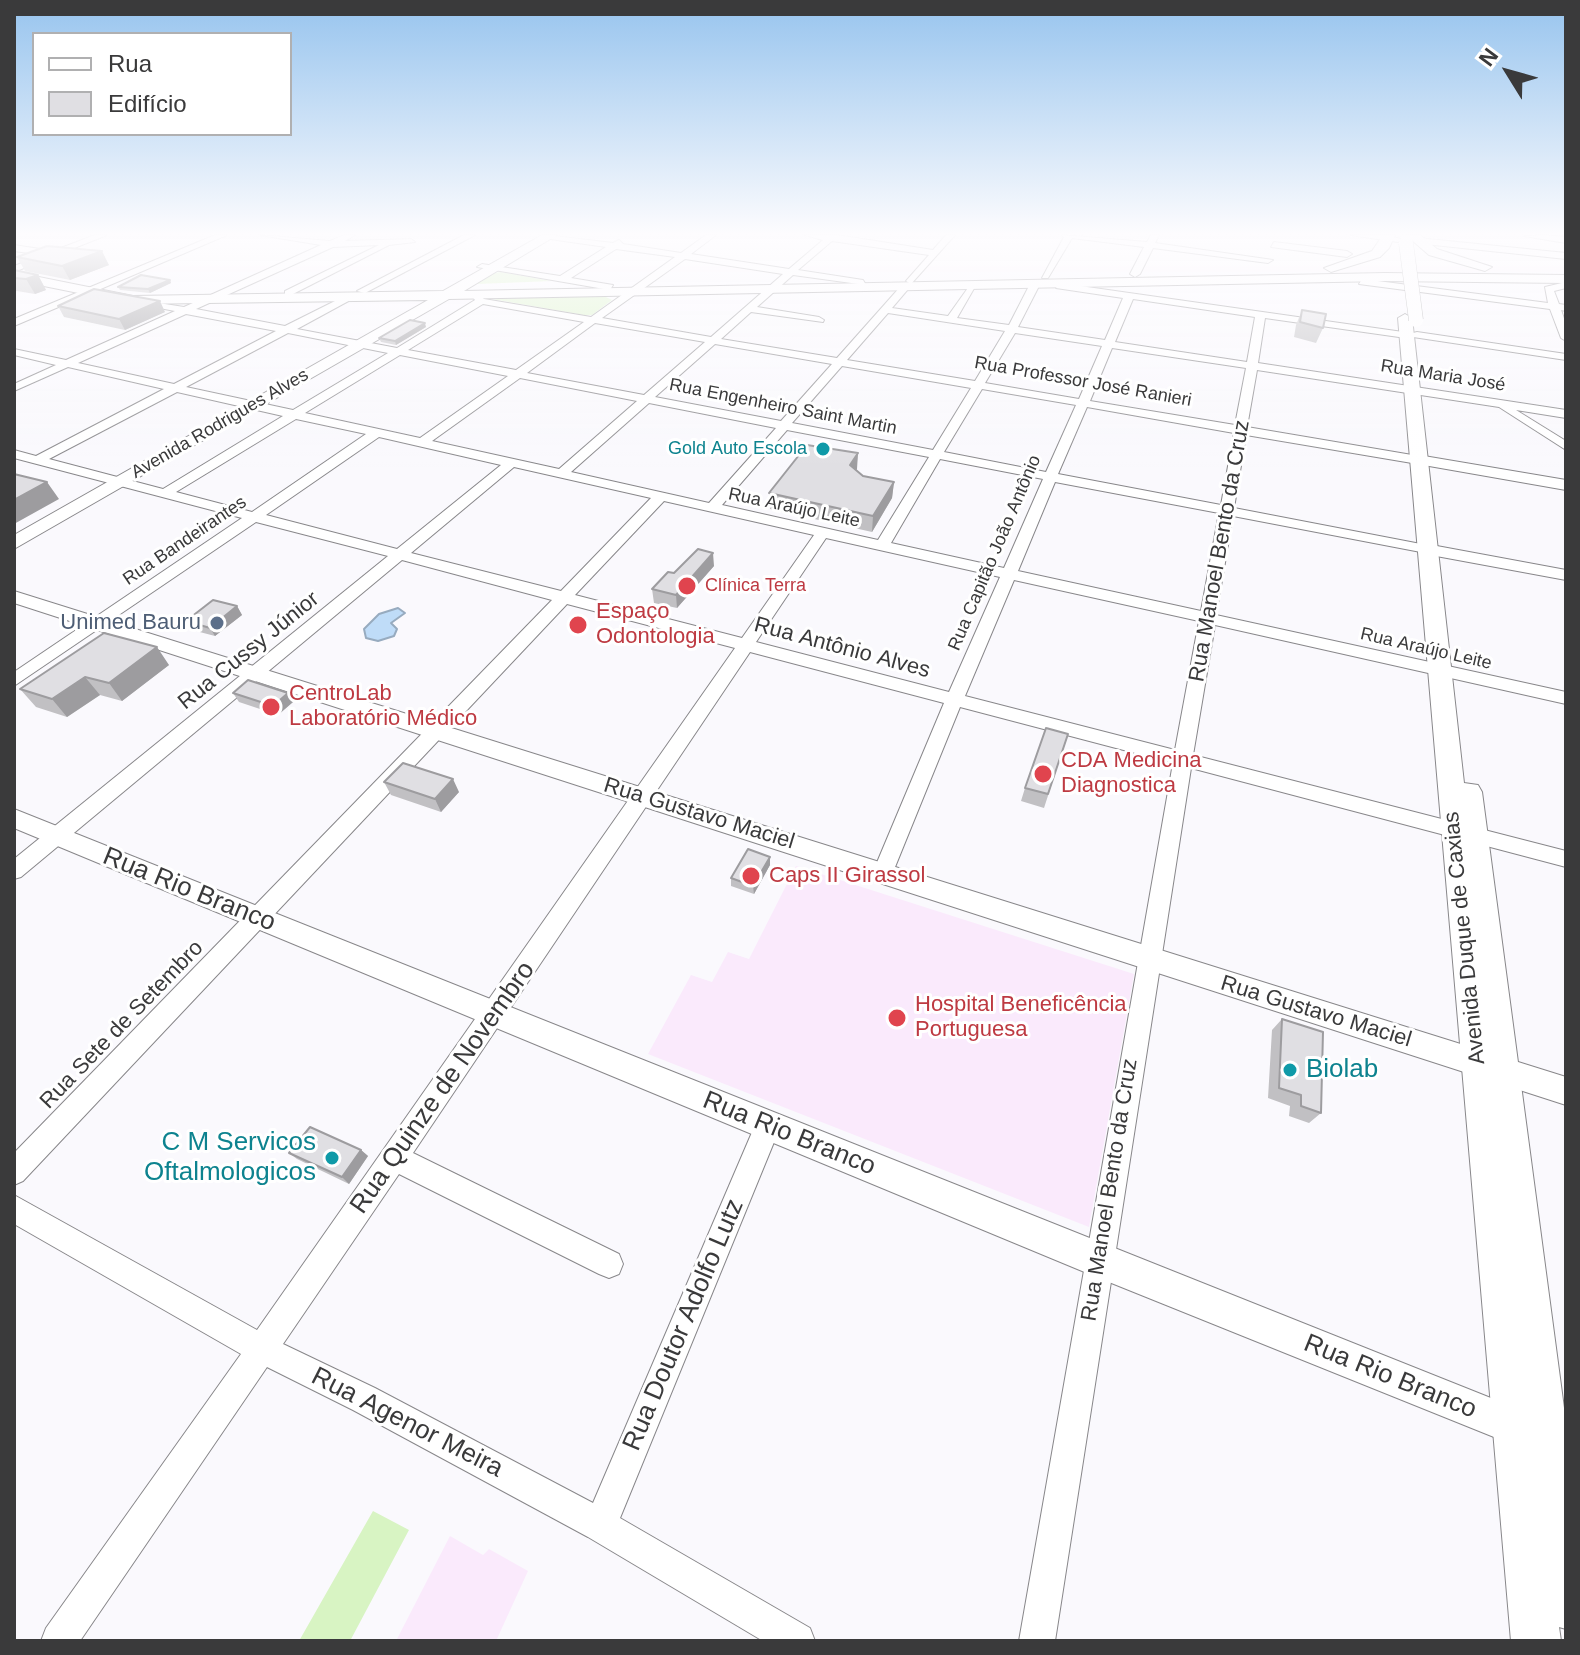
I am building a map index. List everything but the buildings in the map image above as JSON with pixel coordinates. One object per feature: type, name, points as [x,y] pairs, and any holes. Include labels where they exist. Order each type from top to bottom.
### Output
[{"type":"main road","name":"Avenida Rodrigues Alves","points":[[14,543],[115,480],[409,312]]},
{"type":"main road","points":[[1398,312],[1404,323]]},
{"type":"main road","name":"Avenida Duque de Caxias","points":[[1404,312],[1417,391],[1490,1066],[1566,1605]]},
{"type":"main road","name":"Avenida Rodrigues Alves","points":[[14,532],[115,480]]},
{"type":"main road","name":"Avenida Duque de Caxias","points":[[1536,1641],[1543,1438]]},
{"type":"street","points":[[14,323],[40,312]]},
{"type":"street","points":[[14,388],[179,312]]},
{"type":"street","name":"Rua Engenheiro Saint Martin","points":[[196,312],[1433,550]]},
{"type":"street","points":[[38,460],[322,312]]},
{"type":"street","points":[[165,493],[399,351],[457,312]]},
{"type":"street","name":"Rua Professor José Ranieri","points":[[552,312],[1566,485]]},
{"type":"street","points":[[423,442],[603,312]]},
{"type":"street","points":[[561,474],[744,312]]},
{"type":"street","points":[[769,312],[819,320]]},
{"type":"street","points":[[712,508],[885,312]]},
{"type":"street","name":"Rua Maria José","points":[[903,312],[1566,414]]},
{"type":"street","points":[[951,319],[956,312]]},
{"type":"street","points":[[882,546],[1022,312]]},
{"type":"street","name":"Rua Capitão João Antônio","points":[[883,872],[1122,312]]},
{"type":"street","points":[[1248,312],[1404,323],[1566,357]]},
{"type":"street","points":[[1561,312],[1566,338]]},
{"type":"street","name":"Rua Manoel Bento da Cruz","points":[[1037,1641],[1148,959],[1261,314]]},
{"type":"street","name":"Rua Araújo Leite","points":[[14,352],[1566,698]]},
{"type":"street","points":[[1494,402],[1566,446]]},
{"type":"street","name":"Rua Bandeirantes","points":[[14,680],[377,433]]},
{"type":"street","name":"Rua Antônio Alves","points":[[14,454],[1566,859]]},
{"type":"street","name":"Rua Cussy Júnior","points":[[14,871],[403,555],[511,463]]},
{"type":"street","name":"Rua Sete de Setembro","points":[[14,1172],[661,496]]},
{"type":"street","name":"Rua Quinze de Novembro","points":[[59,1641],[823,532]]},
{"type":"street","points":[[1433,550],[1566,575]]},
{"type":"street","name":"Rua Gustavo Maciel","points":[[14,597],[1566,1091]]},
{"type":"street","name":"Rua Rio Branco","points":[[14,818],[1099,1261],[1543,1438]]},
{"type":"street","name":"Rua Doutor Adolfo Lutz","points":[[600,1525],[768,1125]]},
{"type":"street","points":[[394,1158],[609,1264]]},
{"type":"street","name":"Rua Agenor Meira","points":[[14,1209],[262,1349],[364,1399],[600,1525],[797,1641]]},
{"type":"shaded area","name":"Hospital Beneficência Portuguesa","points":[[796,866],[1134,974],[1089,1227],[648,1054],[691,975],[712,982],[728,952],[749,959]]},
{"type":"shaded area","points":[[450,1536],[483,1555],[489,1549],[528,1571],[496,1641],[396,1641]]},
{"type":"green space","points":[[568,312],[596,312],[584,315]]},
{"type":"green space","points":[[373,1511],[409,1530],[350,1641],[299,1641]]},
{"type":"water","points":[[398,608],[405,613],[391,623],[397,629],[394,636],[378,641],[366,638],[364,629],[379,614]]},
{"type":"place","name":"Gold Auto Escola","points":[[823,449]]},
{"type":"place","name":"Clínica Terra","points":[[687,586]]},
{"type":"place","name":"Unimed Bauru","points":[[217,623]]},
{"type":"place","name":"Espaço Odontologia","points":[[578,625]]},
{"type":"place","name":"CentroLab Laboratório Médico","points":[[271,707]]},
{"type":"place","name":"CDA Medicina Diagnostica","points":[[1043,774]]},
{"type":"place","name":"Caps II Girassol","points":[[751,876]]},
{"type":"place","name":"Hospital Beneficência Portuguesa","points":[[897,1018]]},
{"type":"place","name":"Biolab","points":[[1290,1070]]},
{"type":"place","name":"C M Servicos Oftalmologicos","points":[[332,1158]]}]
